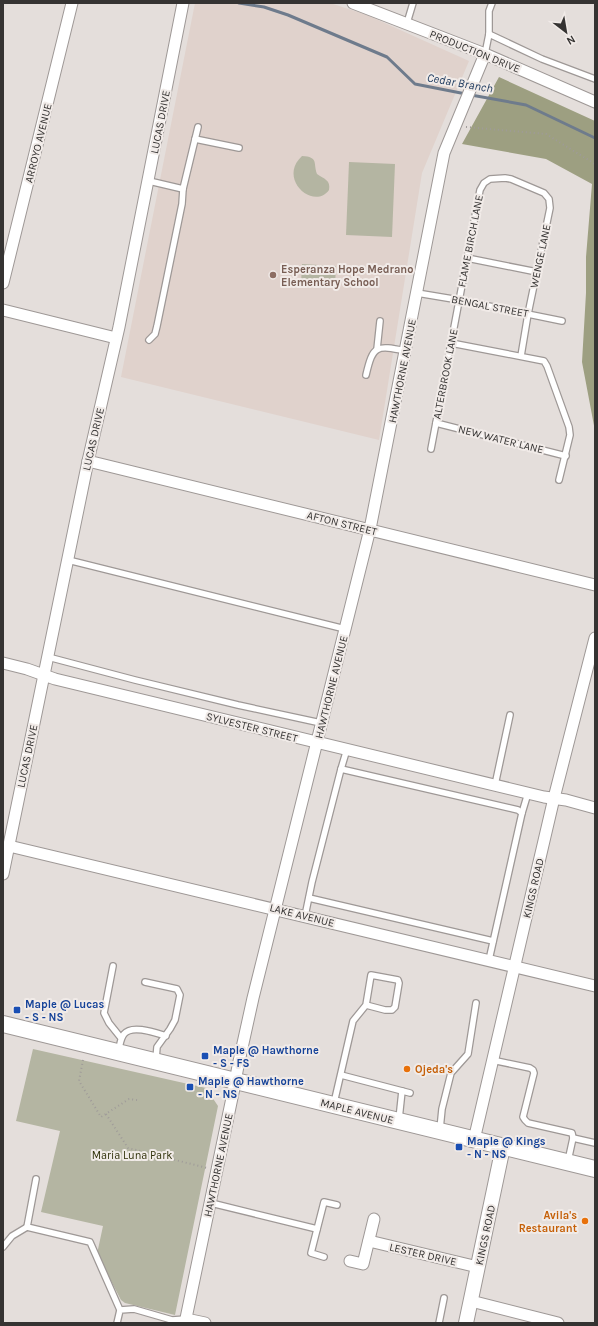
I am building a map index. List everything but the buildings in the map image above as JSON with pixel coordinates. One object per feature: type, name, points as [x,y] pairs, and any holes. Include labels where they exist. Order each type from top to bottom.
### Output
[{"type":"main road","name":"MAPLE AVENUE","points":[[3,1024],[120,1045],[155,1062],[595,1169]]},
{"type":"street","name":"ARROYO AVENUE","points":[[3,283],[72,3]]},
{"type":"street","name":"LUCAS DRIVE","points":[[3,874],[88,461],[149,181],[183,3]]},
{"type":"street","name":"PRODUCTION DRIVE","points":[[353,3],[376,9],[595,102]]},
{"type":"street","name":"HAWTHORNE AVENUE","points":[[186,1321],[252,1006],[316,742],[370,530],[444,153],[485,54]]},
{"type":"street","points":[[3,310],[116,338]]},
{"type":"street","name":"AFTON STREET","points":[[88,461],[595,585]]},
{"type":"street","name":"KINGS ROAD","points":[[474,1140],[554,798],[595,638]]},
{"type":"street","name":"SYLVESTER STREET","points":[[3,663],[27,669],[44,676],[595,808]]},
{"type":"street","name":"LAKE AVENUE","points":[[9,846],[595,986]]},
{"type":"street","name":"KINGS ROAD","points":[[466,1323],[503,1147]]},
{"type":"street","points":[[350,1261],[363,1264],[374,1219]]},
{"type":"street","name":"LESTER DRIVE","points":[[369,1241],[478,1267]]},
{"type":"street","points":[[471,1301],[558,1323]]},
{"type":"street","points":[[186,1321],[206,1323]]},
{"type":"lane","points":[[407,23],[413,3]]},
{"type":"lane","points":[[485,54],[489,34],[489,11],[492,3]]},
{"type":"lane","points":[[489,34],[542,59],[595,79]]},
{"type":"lane","points":[[149,340],[155,334],[157,326],[182,204],[183,189],[198,126]]},
{"type":"lane","points":[[195,139],[239,148]]},
{"type":"lane","name":"FLAME BIRCH LANE","points":[[459,300],[480,190],[484,183],[490,179],[512,179],[544,193],[549,199]]},
{"type":"lane","points":[[149,181],[183,189]]},
{"type":"lane","name":"WENGE LANE","points":[[521,356],[528,314],[550,208],[549,199]]},
{"type":"lane","points":[[467,258],[537,272]]},
{"type":"lane","name":"BENGAL STREET","points":[[417,293],[562,321]]},
{"type":"lane","name":"ALTERBROOK LANE","points":[[431,449],[459,300]]},
{"type":"lane","points":[[366,375],[370,358],[377,349],[380,322]]},
{"type":"lane","points":[[451,343],[544,361],[569,427],[570,435],[559,480]]},
{"type":"lane","points":[[377,349],[383,347],[406,351]]},
{"type":"lane","name":"NEW WATER LANE","points":[[436,423],[566,456]]},
{"type":"lane","points":[[68,560],[345,630]]},
{"type":"lane","points":[[48,657],[238,705],[321,722]]},
{"type":"lane","points":[[495,785],[510,715]]},
{"type":"lane","points":[[305,916],[346,749]]},
{"type":"lane","points":[[341,770],[518,810],[522,813]]},
{"type":"lane","points":[[489,960],[522,813],[528,793]]},
{"type":"lane","points":[[309,898],[493,941]]},
{"type":"lane","points":[[113,966],[104,1013],[120,1045]]},
{"type":"lane","points":[[334,1105],[353,1021],[366,1005],[371,975],[398,980],[399,982],[395,1007],[392,1010],[385,1010],[366,1005]]},
{"type":"lane","points":[[145,982],[177,989],[180,995],[174,1020],[166,1036],[162,1039],[158,1047],[155,1062]]},
{"type":"lane","points":[[440,1131],[442,1109],[451,1073],[468,1054],[476,1003]]},
{"type":"lane","points":[[120,1045],[128,1030],[136,1029],[166,1036]]},
{"type":"lane","points":[[492,1060],[530,1068],[533,1070],[534,1073],[524,1117],[525,1120],[528,1123],[572,1134],[573,1138],[568,1162]]},
{"type":"lane","points":[[341,1075],[410,1093]]},
{"type":"lane","points":[[399,1121],[402,1091]]},
{"type":"lane","points":[[573,1138],[595,1143]]},
{"type":"lane","points":[[27,1228],[36,1179]]},
{"type":"lane","points":[[324,1257],[311,1254],[324,1202],[337,1205]]},
{"type":"lane","points":[[211,1203],[317,1230]]},
{"type":"lane","points":[[3,1246],[12,1236],[27,1228],[90,1242],[120,1310],[117,1323]]},
{"type":"lane","points":[[439,1323],[444,1298]]},
{"type":"lane","points":[[120,1310],[134,1310],[172,1320],[186,1321]]},
{"type":"path","points":[[455,126],[546,134],[595,164]]},
{"type":"path","points":[[83,1060],[79,1081],[101,1117],[130,1099],[138,1100]]},
{"type":"path","points":[[106,1114],[128,1148],[208,1168]]},
{"type":"shaded area","name":"Esperanza Hope Medrano Elementary School","points":[[195,3],[330,3],[367,15],[469,61],[422,173],[379,440],[121,377]]},
{"type":"green space","points":[[499,77],[595,121],[595,431],[582,362],[586,293],[586,257],[592,184],[546,159],[462,144]]},
{"type":"green space","points":[[302,156],[313,159],[317,174],[328,182],[329,190],[323,196],[315,197],[307,195],[300,190],[294,174],[295,165]]},
{"type":"green space","points":[[349,162],[395,164],[392,237],[346,235]]},
{"type":"green space","points":[[302,264],[336,266],[335,286],[301,284]]},
{"type":"green space","name":"Maria Luna Park","points":[[33,1049],[206,1088],[218,1106],[175,1315],[125,1303],[121,1300],[97,1254],[103,1226],[41,1212],[60,1131],[16,1121]]},
{"type":"waterway","name":"Cedar Branch","points":[[239,3],[264,7],[288,15],[387,57],[415,84],[466,94]]},
{"type":"waterway","name":"Cedar Branch","points":[[471,95],[526,105],[595,138]]},
{"type":"place","name":"Esperanza Hope Medrano Elementary School","points":[[273,275]]},
{"type":"place","name":"Maple @ Lucas - S - NS","points":[[17,1010]]},
{"type":"place","name":"Maple @ Hawthorne - S - FS","points":[[205,1056]]},
{"type":"place","name":"Ojeda's","points":[[407,1069]]},
{"type":"place","name":"Maple @ Hawthorne - N - NS","points":[[190,1087]]},
{"type":"place","name":"Maple @ Kings - N - NS","points":[[459,1147]]},
{"type":"place","name":"Avila's Restaurant","points":[[585,1221]]}]
